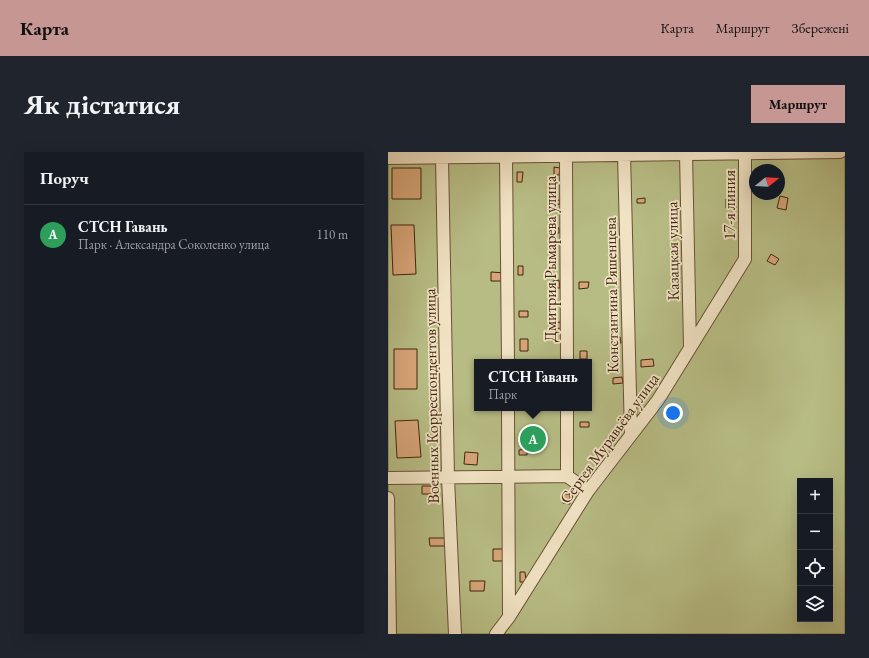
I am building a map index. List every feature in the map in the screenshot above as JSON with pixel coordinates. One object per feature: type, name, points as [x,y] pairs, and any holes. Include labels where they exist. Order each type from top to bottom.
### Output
[{"type":"street","points":[[388,158],[442,158],[508,155],[566,156],[745,152],[840,152]]},
{"type":"street","name":"17-я линия","points":[[745,152],[745,258]]},
{"type":"street","name":"Константина Ряшенцева","points":[[624,154],[631,435]]},
{"type":"street","name":"Казацкая улица","points":[[686,154],[690,347]]},
{"type":"street","points":[[508,155],[508,359]]},
{"type":"street","name":"Дмитрия Рымарева улица","points":[[566,156],[567,359]]},
{"type":"street","name":"Военных Корреспондентов улица","points":[[442,158],[448,478],[454,634]]},
{"type":"street","name":"Сергея Муравьёва улица","points":[[496,634],[509,617],[588,491],[658,400],[745,258]]},
{"type":"street","points":[[508,411],[509,617]]},
{"type":"street","points":[[567,411],[567,476]]},
{"type":"street","points":[[388,478],[509,478],[567,476],[588,491]]},
{"type":"street","points":[[388,498],[390,634]]},
{"type":"green space","points":[[388,152],[845,152],[845,634],[388,634]]},
{"type":"building","points":[[554,167],[560,168],[559,175],[554,175]]},
{"type":"building","points":[[392,168],[421,168],[421,199],[392,199]]},
{"type":"building","points":[[517,172],[523,172],[522,182],[517,182]]},
{"type":"building","points":[[785,197],[788,198],[786,210],[777,208],[779,200],[785,200]]},
{"type":"building","points":[[645,198],[645,203],[637,203],[637,199]]},
{"type":"building","points":[[726,199],[736,199],[736,208],[726,208]]},
{"type":"building","points":[[560,200],[560,204],[553,205],[552,201]]},
{"type":"building","points":[[391,225],[414,225],[416,274],[393,275]]},
{"type":"building","points":[[550,228],[559,228],[559,233],[550,233]]},
{"type":"building","points":[[771,254],[779,259],[775,265],[767,261]]},
{"type":"building","points":[[518,266],[523,266],[523,275],[518,275]]},
{"type":"building","points":[[491,272],[505,273],[504,281],[491,281]]},
{"type":"building","points":[[559,280],[560,288],[553,288],[553,281]]},
{"type":"building","points":[[579,282],[589,282],[588,288],[579,289]]},
{"type":"building","points":[[519,311],[528,311],[528,317],[519,317]]},
{"type":"building","points":[[560,322],[561,328],[553,329],[552,323]]},
{"type":"building","points":[[620,337],[621,343],[613,343],[612,338]]},
{"type":"building","points":[[520,339],[528,339],[528,351],[520,351]]},
{"type":"building","points":[[394,349],[417,349],[417,389],[394,389]]},
{"type":"building","points":[[580,351],[587,351],[587,359],[580,359]]},
{"type":"building","points":[[653,359],[654,366],[641,367],[641,360]]},
{"type":"building","points":[[622,377],[623,383],[613,384],[613,378]]},
{"type":"building","points":[[418,420],[421,457],[397,458],[395,421]]},
{"type":"building","points":[[580,422],[589,422],[589,427],[580,427]]},
{"type":"building","points":[[527,449],[527,455],[519,455],[519,450]]},
{"type":"building","points":[[465,452],[478,453],[477,465],[464,464]]},
{"type":"building","points":[[422,486],[435,486],[435,494],[422,494]]},
{"type":"building","points":[[564,494],[570,494],[570,504],[563,503]]},
{"type":"building","points":[[429,538],[445,538],[445,546],[430,546]]},
{"type":"building","points":[[493,549],[506,549],[506,561],[493,561]]},
{"type":"building","points":[[520,572],[525,572],[526,582],[520,582]]},
{"type":"building","points":[[470,581],[485,581],[484,591],[470,591]]},
{"type":"place","name":"СТСН Гавань","points":[[533,439]]}]
